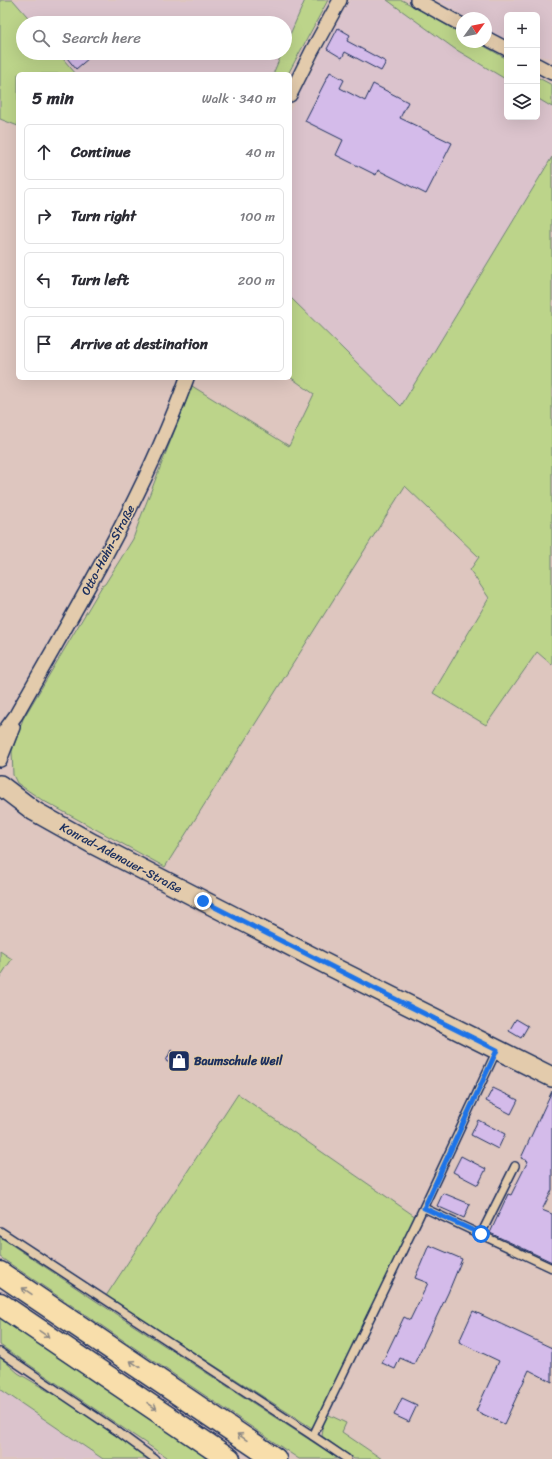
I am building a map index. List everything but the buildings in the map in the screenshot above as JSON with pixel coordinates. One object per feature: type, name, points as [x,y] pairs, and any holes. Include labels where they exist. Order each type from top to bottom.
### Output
[{"type":"highway","points":[[0,1273],[275,1459]]},
{"type":"highway","points":[[0,1304],[229,1459]]},
{"type":"main road","name":"Konrad-Adenauer-Straße","points":[[0,785],[34,810],[93,844],[242,922],[552,1077]]},
{"type":"main road","name":"Konrad-Adenauer-Straße","points":[[0,797],[34,810]]},
{"type":"street","points":[[292,91],[340,0]]},
{"type":"street","points":[[417,0],[442,9],[456,20]]},
{"type":"street","points":[[492,41],[505,48]]},
{"type":"street","points":[[540,67],[552,73]]},
{"type":"street","name":"Otto-Hahn-Straße","points":[[0,737],[16,715],[114,542],[154,460],[186,380]]},
{"type":"street","name":"Otto-Hahn-Straße","points":[[0,760],[16,715]]},
{"type":"lane","points":[[313,1436],[424,1208],[497,1050]]},
{"type":"lane","points":[[481,1234],[515,1166]]},
{"type":"lane","points":[[424,1208],[552,1268]]},
{"type":"lane","points":[[0,1231],[347,1459]]},
{"type":"lane","points":[[0,1352],[117,1431],[155,1459]]},
{"type":"shaded area","points":[[13,0],[305,0],[292,30],[292,16],[27,16]]},
{"type":"shaded area","points":[[350,0],[387,0],[455,49],[504,78],[504,120],[540,120],[540,100],[552,107],[552,157],[401,406],[292,299],[292,107]]},
{"type":"shaded area","points":[[437,0],[552,0],[552,58],[540,56],[540,12],[504,12],[504,40],[492,33],[492,12],[457,12]]},
{"type":"shaded area","points":[[64,60],[279,60],[274,72],[74,72]]},
{"type":"shaded area","points":[[0,1389],[103,1459],[0,1459]]},
{"type":"green space","points":[[0,0],[13,0],[27,16],[16,16],[16,60],[64,60],[74,72],[16,72],[16,125],[0,119]]},
{"type":"green space","points":[[305,0],[328,0],[289,72],[274,72],[279,60],[292,60],[292,30]]},
{"type":"green space","points":[[387,0],[402,0],[456,31],[456,48],[488,48],[504,57],[504,78],[455,49]]},
{"type":"green space","points":[[540,79],[552,85],[552,107],[540,100]]},
{"type":"green space","points":[[552,157],[552,665],[537,652],[486,725],[433,693],[489,598],[470,570],[479,557],[405,486],[165,867],[42,800],[17,783],[13,775],[12,751],[23,719],[102,586],[105,584],[133,539],[192,386],[289,446],[314,394],[292,378],[292,299],[401,406]]},
{"type":"green space","points":[[0,951],[12,959],[0,977]]},
{"type":"green space","points":[[238,1094],[416,1217],[322,1412],[312,1428],[106,1296]]},
{"type":"green space","points":[[0,1237],[339,1459],[299,1459],[0,1257]]},
{"type":"green space","points":[[0,1317],[212,1459],[169,1459],[0,1345]]},
{"type":"green space","points":[[0,1357],[18,1373],[69,1402],[152,1459],[103,1459],[0,1389]]},
{"type":"green space","points":[[325,1413],[346,1423],[342,1432],[382,1459],[354,1459],[322,1436]]},
{"type":"place","name":"Baumschule Weil","points":[[179,1061]]},
{"type":"route","points":[[203,901],[497,1050],[424,1208],[481,1234]]}]
